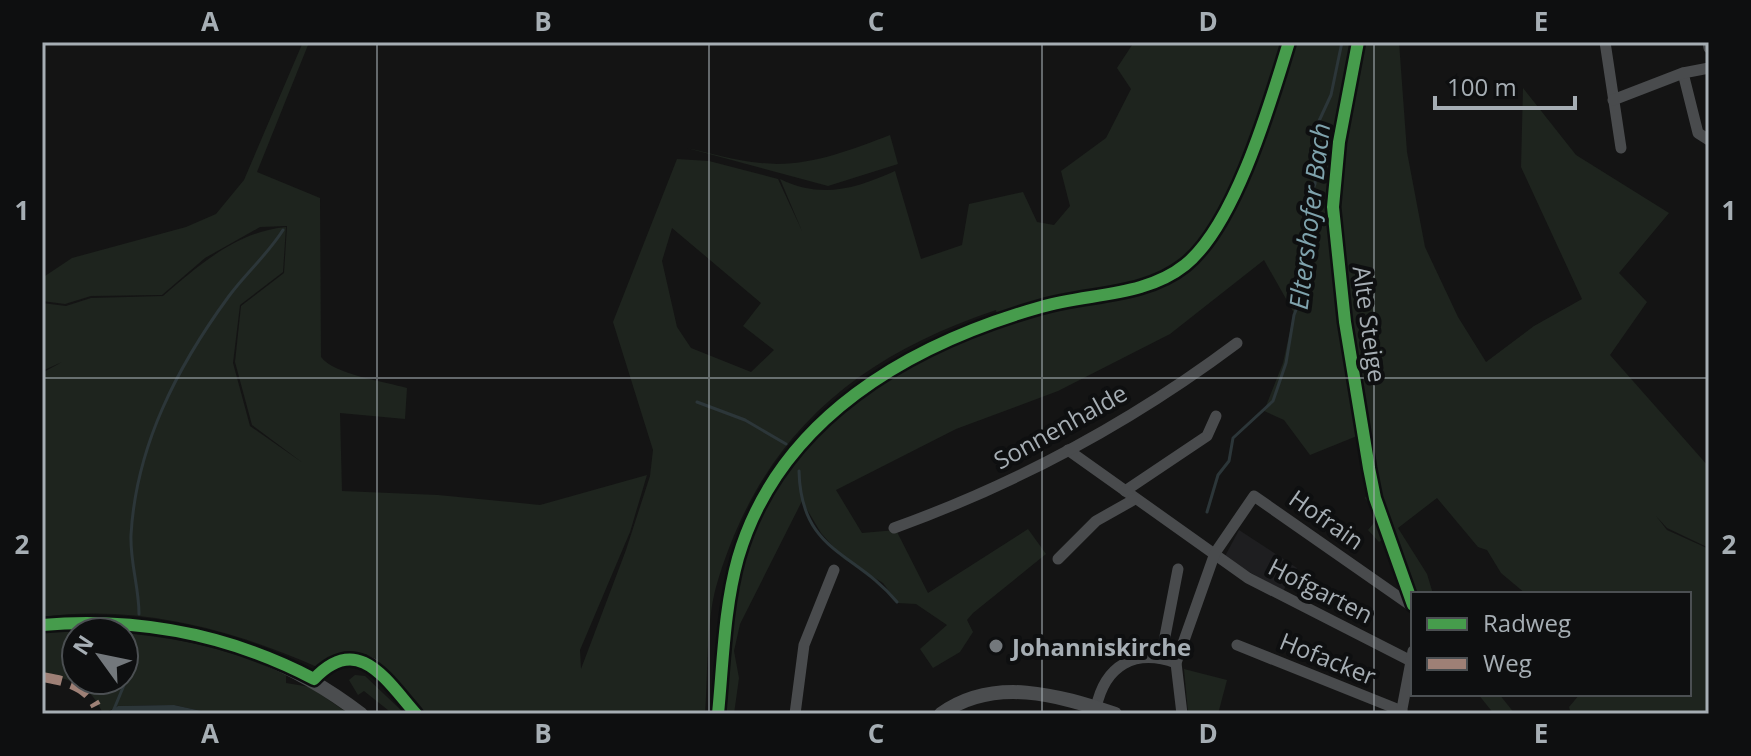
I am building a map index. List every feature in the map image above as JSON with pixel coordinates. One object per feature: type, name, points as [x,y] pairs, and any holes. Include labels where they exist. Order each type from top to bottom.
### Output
[{"type":"main road","points":[[718,714],[737,560],[765,493],[807,437],[869,382],[933,345],[1045,305],[1152,283],[1184,265],[1212,236],[1232,198],[1289,42]]},
{"type":"main road","points":[[42,625],[107,622],[173,629],[246,649],[314,679],[361,714]]},
{"type":"main road","points":[[314,679],[332,663],[342,659],[363,661],[372,665],[416,714]]},
{"type":"main road","points":[[941,714],[973,696],[995,691],[1032,694],[1115,714]]},
{"type":"street","name":"Alte Steige","points":[[1358,42],[1339,142],[1333,207],[1345,322],[1369,468],[1375,498],[1411,600]]},
{"type":"street","points":[[1605,42],[1621,148]]},
{"type":"street","points":[[1708,42],[1709,48]]},
{"type":"street","points":[[1613,100],[1683,73],[1709,68]]},
{"type":"street","points":[[1683,73],[1698,133],[1709,140]]},
{"type":"street","name":"Sonnenhalde","points":[[894,528],[961,504],[1068,450],[1189,379],[1237,343]]},
{"type":"street","points":[[1058,559],[1096,521],[1207,436],[1216,416]]},
{"type":"street","name":"Hofgarten","points":[[1068,450],[1248,578],[1411,656]]},
{"type":"street","name":"Hofrain","points":[[1215,553],[1254,496],[1411,605]]},
{"type":"street","points":[[1182,714],[1176,663],[1215,553]]},
{"type":"street","points":[[1161,657],[1178,569]]},
{"type":"street","points":[[795,714],[804,645],[834,570]]},
{"type":"street","name":"Hofacker","points":[[1237,645],[1402,712]]},
{"type":"street","points":[[1096,708],[1106,680],[1126,660],[1161,657],[1176,663]]},
{"type":"street","points":[[1402,712],[1411,662]]},
{"type":"shaded area","points":[[303,42],[308,45],[257,172],[320,198],[321,357],[348,373],[407,388],[405,419],[340,413],[342,491],[438,495],[540,505],[647,475],[630,532],[580,650],[581,669],[626,550],[650,476],[653,450],[613,322],[677,159],[709,161],[778,179],[802,231],[780,179],[810,189],[824,190],[852,187],[895,171],[921,259],[962,245],[969,204],[1023,192],[1037,222],[1054,225],[1070,206],[1061,171],[1106,138],[1131,89],[1117,68],[1134,42],[1399,42],[1407,152],[1425,247],[1458,317],[1486,362],[1534,326],[1582,299],[1521,167],[1523,88],[1576,155],[1669,213],[1619,273],[1647,302],[1610,355],[1709,467],[1709,548],[1667,528],[1656,516],[1667,530],[1709,549],[1709,714],[1571,714],[1569,707],[1578,696],[1691,696],[1691,592],[1524,592],[1501,573],[1487,550],[1478,547],[1437,498],[1398,528],[1427,574],[1432,592],[1416,592],[1391,533],[1379,542],[1368,530],[1378,518],[1365,498],[1371,489],[1343,327],[1357,436],[1310,455],[1284,420],[1264,411],[1283,363],[1294,313],[1264,260],[1170,334],[1058,391],[956,429],[836,490],[862,533],[896,530],[928,593],[1028,529],[1046,554],[973,613],[967,620],[973,632],[960,652],[933,668],[920,649],[947,625],[916,604],[898,603],[883,583],[844,559],[821,533],[802,501],[740,624],[734,651],[739,678],[734,714],[726,714],[737,582],[760,514],[781,480],[816,436],[888,376],[999,324],[996,310],[898,353],[856,379],[818,411],[786,447],[758,488],[735,534],[716,587],[709,633],[705,714],[425,714],[366,654],[332,656],[317,667],[251,641],[183,623],[113,614],[42,617],[42,373],[62,362],[42,371],[42,303],[66,306],[91,298],[163,296],[205,262],[235,243],[268,230],[286,227],[283,272],[240,305],[233,363],[250,426],[303,463],[252,425],[235,362],[241,306],[284,273],[287,226],[260,227],[205,258],[162,295],[91,296],[65,304],[42,301],[42,278],[72,258],[186,227],[216,214],[244,180]],"holes":[[[672,228],[761,303],[743,326],[774,350],[751,372],[691,348],[677,327],[662,261]]]},
{"type":"shaded area","points":[[890,135],[898,164],[828,186],[687,148],[752,162],[794,163],[827,157]]},
{"type":"shaded area","points":[[1239,530],[1297,568],[1283,591],[1224,558]]},
{"type":"shaded area","points":[[60,629],[60,678],[42,674],[42,631]]},
{"type":"shaded area","points":[[140,635],[203,646],[258,662],[286,674],[286,683],[310,687],[349,714],[215,714],[174,705],[118,706],[103,714],[93,696],[140,696]]},
{"type":"shaded area","points":[[1184,669],[1227,680],[1218,714],[1188,712]]},
{"type":"shaded area","points":[[355,675],[365,676],[405,714],[393,714],[364,691],[358,695],[349,680]]},
{"type":"shaded area","points":[[1480,696],[1501,696],[1515,714],[1494,714]]},
{"type":"shaded area","points":[[174,705],[215,714],[105,714],[118,706]]},
{"type":"waterway","name":"Eltershofer Bach","points":[[1207,512],[1218,475],[1229,461],[1233,438],[1273,401],[1286,363],[1294,315],[1304,290],[1306,207],[1315,184],[1319,121],[1331,95],[1342,42]]},
{"type":"waterway","points":[[139,614],[131,535],[141,470],[150,439],[192,351],[236,288],[283,230]]},
{"type":"waterway","points":[[697,402],[745,420],[786,444]]},
{"type":"waterway","points":[[799,471],[802,498],[809,519],[820,535],[897,602]]},
{"type":"waterway","points":[[112,714],[119,696]]},
{"type":"marked path","points":[[42,677],[80,688],[96,706]]},
{"type":"cycle path","points":[[718,714],[727,616],[738,558],[757,509],[784,465],[817,427],[856,394],[898,366],[944,342],[1059,302],[1135,289],[1185,265],[1220,222],[1235,193],[1261,129],[1289,42]]},
{"type":"cycle path","points":[[1358,42],[1339,142],[1333,207],[1345,322],[1369,468],[1375,498],[1411,599]]},
{"type":"cycle path","points":[[42,625],[113,624],[182,632],[249,650],[314,679],[330,666],[344,660],[358,660],[382,676],[416,714]]},
{"type":"place","name":"Johanniskirche","points":[[996,646]]}]
